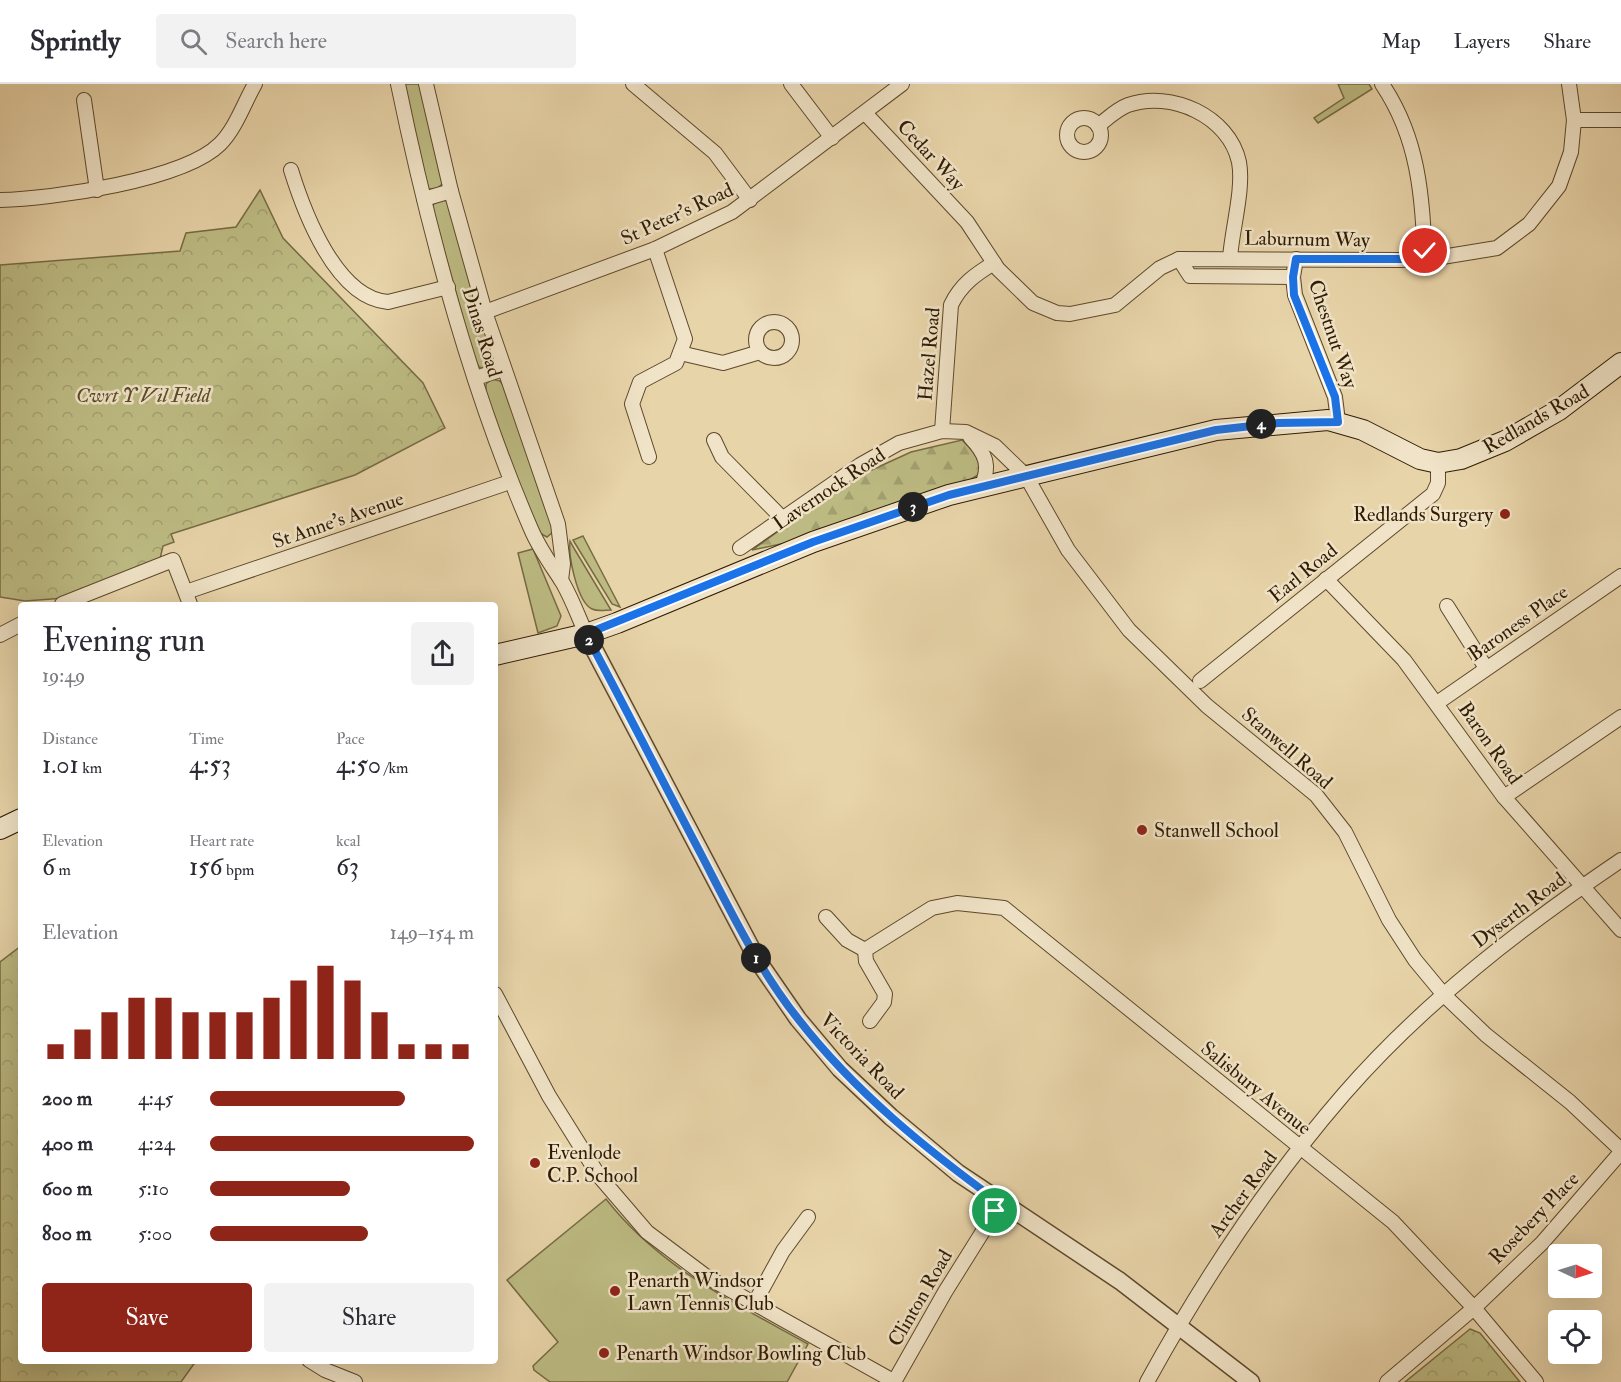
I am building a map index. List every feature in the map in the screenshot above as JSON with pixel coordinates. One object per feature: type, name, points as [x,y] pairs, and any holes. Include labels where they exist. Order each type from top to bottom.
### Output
[{"type":"main road","name":"Redlands Road","points":[[1438,463],[1474,455],[1523,431],[1580,395],[1621,363]]},
{"type":"main road","points":[[1026,476],[1216,430],[1278,423],[1338,422],[1363,430],[1420,459],[1438,463]]},
{"type":"main road","name":"Lavernock Road","points":[[498,654],[586,634],[813,542],[949,495],[1026,476]]},
{"type":"main road","points":[[0,829],[18,820]]},
{"type":"street","points":[[0,200],[97,190],[179,168],[209,153],[229,132],[255,84]]},
{"type":"street","name":"Dinas Road","points":[[398,84],[423,199],[476,378],[518,496],[539,546],[561,580],[586,634]]},
{"type":"street","name":"Dinas Road","points":[[426,84],[451,191],[485,312],[560,537],[561,580]]},
{"type":"street","points":[[633,84],[714,153],[750,200]]},
{"type":"street","points":[[791,84],[832,138]]},
{"type":"street","name":"Cedar Way","points":[[902,84],[865,113],[967,222],[994,262]]},
{"type":"street","points":[[1382,84],[1403,119],[1416,159],[1421,184],[1425,259]]},
{"type":"street","points":[[1569,84],[1574,120],[1621,120]]},
{"type":"street","points":[[84,100],[97,190]]},
{"type":"street","points":[[1098,126],[1119,109],[1145,102],[1183,105],[1202,114],[1217,126],[1236,154],[1240,170],[1230,258]]},
{"type":"street","name":"St Peter's Road","points":[[485,312],[655,249],[750,200],[865,113]]},
{"type":"street","name":"Laburnum Way","points":[[994,262],[1010,282],[1033,303],[1057,313],[1070,314],[1115,305],[1160,268],[1179,259],[1425,259],[1485,252],[1508,243],[1518,235],[1544,208],[1559,186],[1570,152],[1574,120]]},
{"type":"street","points":[[291,170],[303,208],[317,237],[335,265],[361,293],[378,301],[388,302],[448,287]]},
{"type":"street","points":[[423,199],[451,191]]},
{"type":"street","points":[[649,457],[632,404],[640,382],[676,363],[686,339],[655,249]]},
{"type":"street","points":[[1179,259],[1190,276],[1293,277]]},
{"type":"street","name":"Chestnut Way","points":[[1296,259],[1293,277],[1294,295],[1337,405],[1338,422]]},
{"type":"street","name":"Hazel Road","points":[[942,431],[951,305],[956,295],[972,276],[994,262]]},
{"type":"street","points":[[680,353],[723,363],[760,352]]},
{"type":"street","points":[[476,378],[503,369]]},
{"type":"street","name":"Lavernock Road","points":[[740,548],[881,452],[899,443],[942,431],[966,432],[995,446],[1026,476]]},
{"type":"street","points":[[966,432],[980,447],[988,463],[987,474],[981,487]]},
{"type":"street","points":[[714,440],[722,457],[783,519]]},
{"type":"street","name":"Earl Road","points":[[1200,681],[1433,494],[1438,483],[1438,463]]},
{"type":"street","name":"Stanwell Road","points":[[1026,476],[1068,550],[1129,630],[1207,706],[1303,784],[1327,808],[1344,832],[1389,920],[1416,960],[1444,995],[1486,1035],[1570,1102],[1621,1151]]},
{"type":"street","name":"St Anne's Avenue","points":[[188,598],[504,484]]},
{"type":"street","points":[[539,546],[560,537]]},
{"type":"street","points":[[67,602],[173,561],[188,598]]},
{"type":"street","name":"Baroness Place","points":[[1437,703],[1621,576]]},
{"type":"street","name":"Baron Road","points":[[1326,579],[1404,660],[1504,797],[1621,930]]},
{"type":"street","points":[[1448,606],[1486,668]]},
{"type":"street","points":[[0,635],[18,626]]},
{"type":"street","name":"Victoria Road","points":[[586,634],[741,930],[798,1019],[840,1069],[891,1117],[958,1173],[1120,1281],[1179,1324],[1251,1382]]},
{"type":"street","points":[[1504,797],[1621,717]]},
{"type":"street","name":"Dyserth Road","points":[[1444,995],[1509,941],[1621,860]]},
{"type":"street","name":"Salisbury Avenue","points":[[865,950],[932,908],[957,903],[1004,908],[1299,1149],[1393,1222],[1474,1308],[1536,1382]]},
{"type":"street","points":[[825,917],[847,940],[865,950],[866,961],[885,994],[884,1002],[870,1021]]},
{"type":"street","name":"Archer Road","points":[[1147,1382],[1179,1324],[1246,1220],[1299,1149],[1352,1085],[1444,995]]},
{"type":"street","points":[[498,1000],[549,1096],[599,1176],[630,1214],[662,1244],[707,1277],[894,1382]]},
{"type":"street","name":"Rosebery Place","points":[[1386,1382],[1474,1308],[1542,1243],[1621,1151]]},
{"type":"street","name":"Clinton Road","points":[[894,1382],[945,1292],[1000,1203]]},
{"type":"street","points":[[754,1304],[783,1251],[808,1217]]},
{"type":"street","points":[[315,1364],[355,1382]]},
{"type":"green space","points":[[402,84],[422,84],[443,183],[437,189],[429,189],[425,185]]},
{"type":"green space","points":[[1338,84],[1369,84],[1372,89],[1318,123],[1314,118],[1344,98]]},
{"type":"green space","name":"Cwrt Y Vil Field","points":[[260,190],[283,238],[423,383],[445,428],[355,475],[171,534],[174,542],[163,546],[160,559],[65,598],[25,601],[0,597],[0,265],[180,251],[186,233],[236,227]]},
{"type":"green space","points":[[447,201],[494,359],[494,363],[487,369],[479,367],[475,361],[432,207],[435,202]]},
{"type":"green space","points":[[492,379],[500,381],[503,385],[554,525],[554,531],[547,537],[536,531],[486,394],[486,384]]},
{"type":"green space","points":[[962,440],[976,455],[979,464],[978,475],[963,484],[790,542],[752,550],[852,479],[911,452]]},
{"type":"green space","points":[[583,536],[620,607],[612,604],[573,540]]},
{"type":"green space","points":[[570,541],[611,610],[592,609],[582,597],[572,567]]},
{"type":"green space","points":[[533,549],[561,616],[557,626],[538,633],[518,553]]},
{"type":"green space","points":[[18,948],[18,1364],[194,1364],[181,1382],[0,1382],[0,962]]},
{"type":"green space","name":"Penarth Windsor Lawn Tennis Club","points":[[606,1199],[650,1245],[699,1282],[808,1344],[787,1382],[550,1382],[534,1370],[533,1366],[558,1342],[507,1280]]},
{"type":"green space","points":[[1470,1329],[1480,1333],[1520,1382],[1405,1382]]},
{"type":"place","name":"Redlands Surgery","points":[[1505,514]]},
{"type":"place","name":"Stanwell School","points":[[1142,830]]},
{"type":"place","name":"Evenlode C.P. School","points":[[535,1163]]},
{"type":"place","name":"Penarth Windsor Lawn Tennis Club","points":[[615,1291]]},
{"type":"place","name":"Penarth Windsor Bowling Club","points":[[604,1353]]},
{"type":"route","points":[[995,1211],[1000,1203],[958,1173],[891,1117],[840,1069],[798,1019],[758,961],[586,634],[813,542],[949,495],[1216,430],[1317,420],[1338,422],[1335,397],[1294,295],[1293,277],[1296,259],[1425,259],[1425,251]]}]
